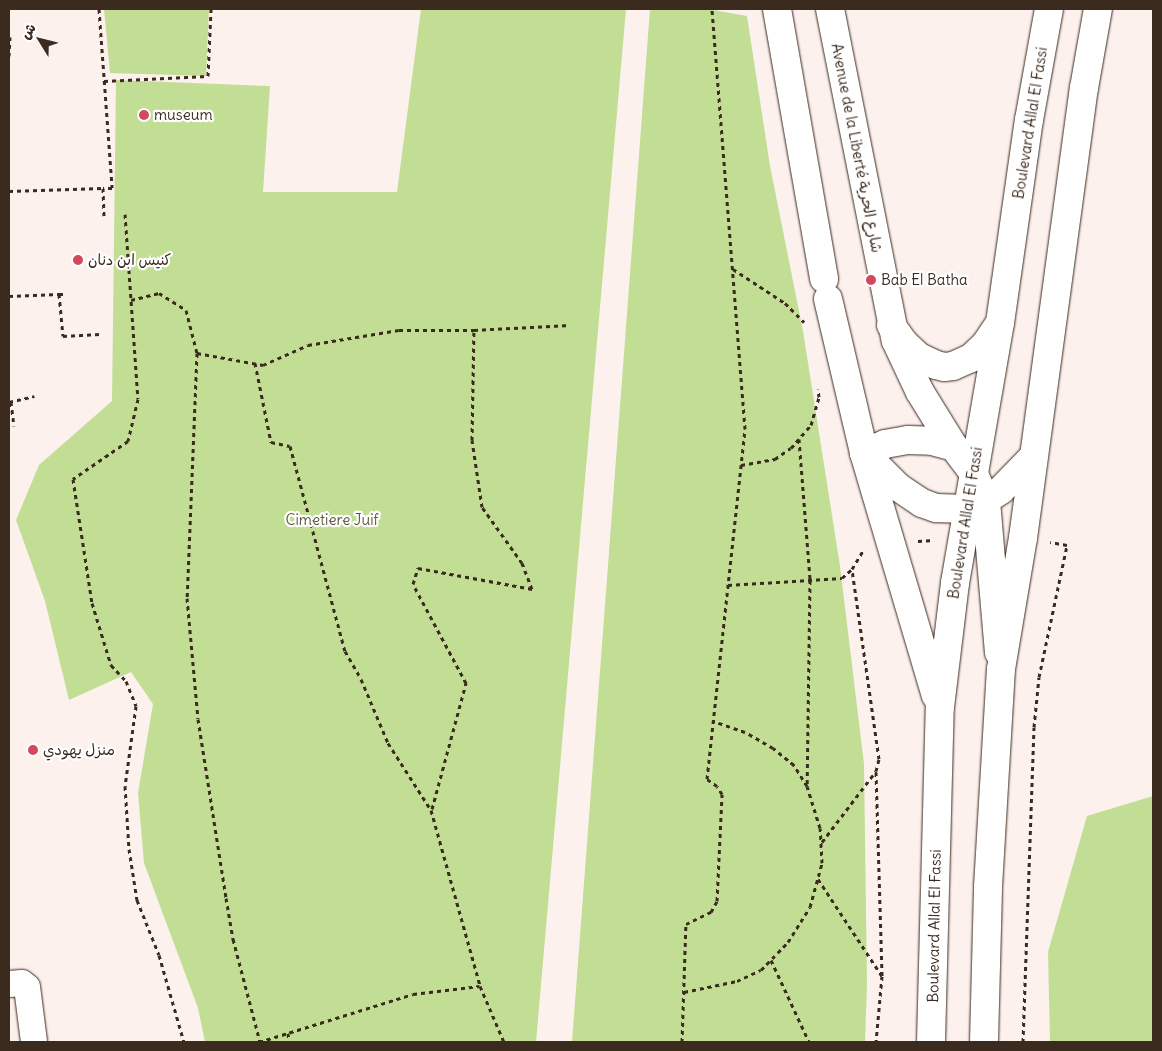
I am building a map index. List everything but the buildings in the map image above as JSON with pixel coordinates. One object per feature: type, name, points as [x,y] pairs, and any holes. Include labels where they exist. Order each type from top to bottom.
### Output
[{"type":"main road","points":[[777,9],[826,289],[864,452],[940,707]]},
{"type":"main road","name":"Avenue de la Liberté شارع الحرية","points":[[830,9],[891,325],[899,351],[912,379],[954,447],[973,472]]},
{"type":"main road","name":"Boulevard Allal El Fassi","points":[[931,1042],[940,707],[976,505],[973,472],[1000,323],[1029,120],[1049,9]]},
{"type":"main road","points":[[984,1042],[988,887],[1001,669],[1034,456],[1084,88],[1098,9]]},
{"type":"main road","points":[[891,325],[905,344],[919,357],[936,366],[944,367],[963,362],[979,352],[1000,323]]},
{"type":"main road","points":[[864,452],[885,444],[908,440],[932,441],[954,447]]},
{"type":"main road","points":[[864,452],[898,487],[922,503],[946,509],[976,505],[1010,482],[1034,456]]},
{"type":"main road","points":[[976,505],[1001,669]]},
{"type":"street","points":[[9,984],[22,983],[27,987],[34,1042]]},
{"type":"path","points":[[9,191],[112,188],[99,9]]},
{"type":"path","points":[[104,81],[208,76],[210,9]]},
{"type":"path","points":[[682,1042],[686,924],[711,912],[717,901],[722,794],[717,786],[707,779],[745,429],[712,9]]},
{"type":"path","points":[[9,56],[10,37]]},
{"type":"path","points":[[103,188],[104,216]]},
{"type":"path","points":[[125,214],[138,399],[128,441],[73,479],[92,603],[111,665],[126,681],[136,706],[125,786],[129,849],[138,900],[159,955],[184,1042]]},
{"type":"path","points":[[732,268],[785,303],[803,321],[806,329]]},
{"type":"path","points":[[131,300],[159,293],[186,310],[197,352],[186,598],[198,719],[226,898],[233,939],[259,1042],[413,994],[480,986]]},
{"type":"path","points":[[59,294],[63,336],[100,334]]},
{"type":"path","points":[[9,296],[65,294]]},
{"type":"path","points":[[197,352],[263,365],[308,345],[399,330],[474,330],[570,325]]},
{"type":"path","points":[[431,810],[466,683],[413,584],[418,568],[532,589],[522,563],[482,507],[472,440],[474,330]]},
{"type":"path","points":[[255,363],[271,442],[290,446],[345,651],[361,679],[388,743],[431,810],[480,986],[504,1042]]},
{"type":"path","points":[[741,465],[775,459],[799,439],[810,425],[819,396],[817,380]]},
{"type":"path","points":[[14,426],[10,402],[34,396]]},
{"type":"path","points":[[799,439],[810,580],[807,786]]},
{"type":"path","points":[[1023,1042],[1034,727],[1039,677],[1067,545]]},
{"type":"path","points":[[728,585],[842,578],[852,570],[862,551]]},
{"type":"path","points":[[852,570],[878,759],[876,772],[882,976],[876,1042]]},
{"type":"path","points":[[684,992],[737,981],[761,970],[788,942],[810,907],[822,863],[820,828],[807,786],[794,765],[773,748],[746,732],[713,721]]},
{"type":"path","points":[[821,843],[876,772]]},
{"type":"path","points":[[818,878],[882,976]]},
{"type":"path","points":[[771,960],[809,1042]]},
{"type":"path","points":[[288,1033],[290,1042]]},
{"type":"green space","points":[[104,9],[209,9],[206,76],[110,73]]},
{"type":"green space","name":"Cimetiere Juif","points":[[421,9],[626,9],[536,1042],[205,1042],[198,1008],[144,863],[138,793],[153,704],[131,672],[69,700],[45,601],[16,520],[39,465],[112,401],[116,80],[270,86],[263,192],[397,192]]},
{"type":"green space","points":[[650,9],[707,9],[747,16],[770,166],[803,331],[840,566],[864,764],[867,985],[865,1042],[572,1042]]},
{"type":"green space","points":[[1153,796],[1153,1042],[1050,1042],[1048,952],[1087,816]]},
{"type":"place","name":"museum","points":[[144,115]]},
{"type":"place","name":"كنيس ابن دنان","points":[[78,260]]},
{"type":"place","name":"Bab El Batha","points":[[871,280]]},
{"type":"place","name":"منزل يهودي","points":[[33,750]]}]
